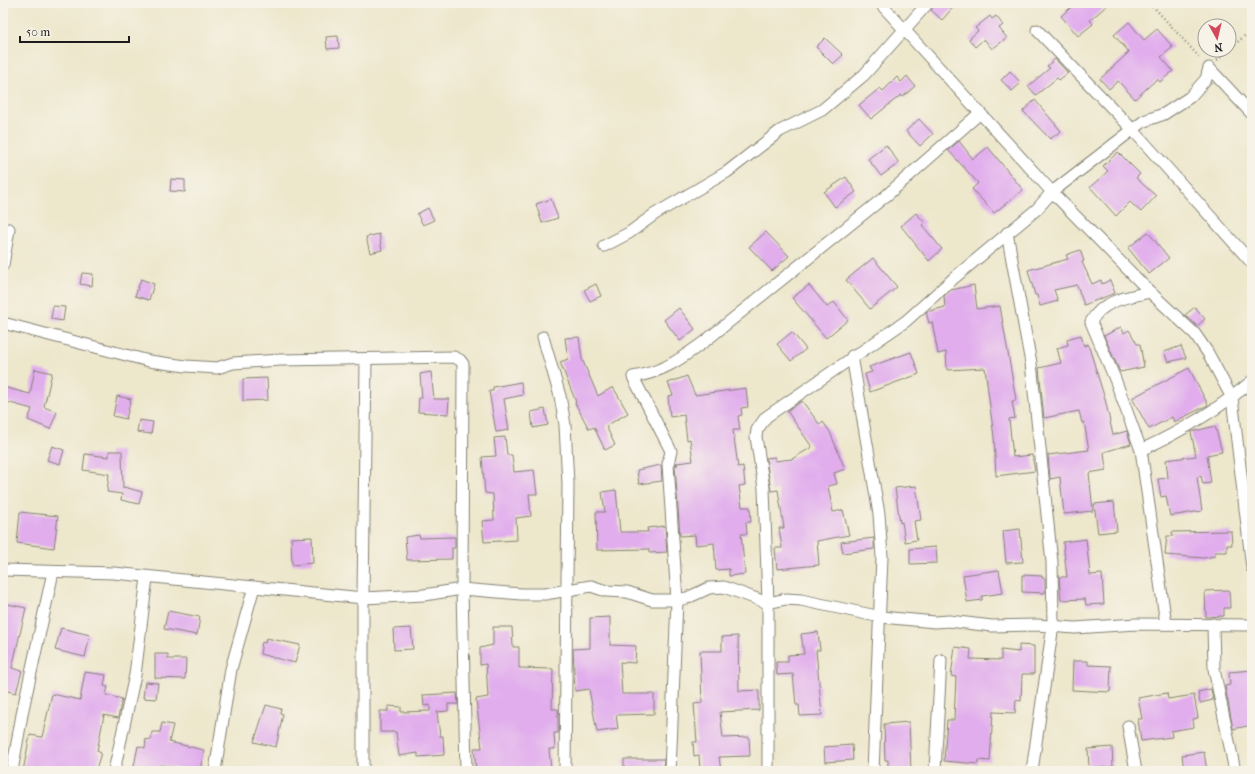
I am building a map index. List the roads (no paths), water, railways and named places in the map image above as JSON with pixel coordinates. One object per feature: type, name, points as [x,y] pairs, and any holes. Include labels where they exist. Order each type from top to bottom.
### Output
[{"type":"street","points":[[880,3],[1052,192],[1150,292],[1195,334],[1208,353],[1232,398],[1252,568]]},
{"type":"street","points":[[604,246],[629,233],[655,214],[727,172],[780,131],[822,110],[864,75],[928,3]]},
{"type":"street","points":[[1036,30],[1133,130],[1252,263]]},
{"type":"street","points":[[768,771],[768,603],[764,488],[756,437],[757,430],[766,417],[852,356],[906,322],[954,278],[1037,209],[1052,192],[1144,120],[1164,114],[1190,97],[1206,79],[1209,68],[1252,114]]},
{"type":"street","points":[[670,771],[677,600],[668,464],[671,451],[633,377],[648,374],[674,364],[704,342],[887,195],[980,113]]},
{"type":"street","points":[[3,265],[9,229]]},
{"type":"street","points":[[1007,233],[1031,363],[1052,562],[1053,625],[1032,771]]},
{"type":"street","points":[[1150,292],[1122,298],[1107,304],[1094,316],[1091,322],[1142,450],[1166,624]]},
{"type":"street","points":[[3,323],[149,360],[186,366],[217,368],[233,363],[281,360],[454,356],[460,360],[463,364],[462,589],[466,771]]},
{"type":"street","points":[[543,337],[560,396],[565,425],[568,484],[565,771]]},
{"type":"street","points":[[852,356],[878,514],[882,557],[881,617],[874,771]]},
{"type":"street","points":[[363,771],[363,598],[366,359]]},
{"type":"street","points":[[1142,450],[1164,439],[1232,398],[1252,381]]},
{"type":"street","points":[[3,570],[114,573],[363,598],[424,595],[462,589],[521,594],[546,594],[591,586],[606,591],[627,592],[652,600],[677,600],[687,598],[709,588],[724,587],[768,603],[786,599],[801,600],[881,617],[935,622],[949,621],[992,626],[1053,625],[1075,628],[1116,625],[1252,624]]},
{"type":"street","points":[[12,771],[23,708],[53,572]]},
{"type":"street","points":[[114,771],[135,675],[147,577]]},
{"type":"street","points":[[215,771],[231,669],[254,587]]},
{"type":"street","points":[[1213,624],[1214,669],[1234,771]]},
{"type":"street","points":[[934,771],[941,660]]},
{"type":"street","points":[[1128,726],[1136,771]]}]
